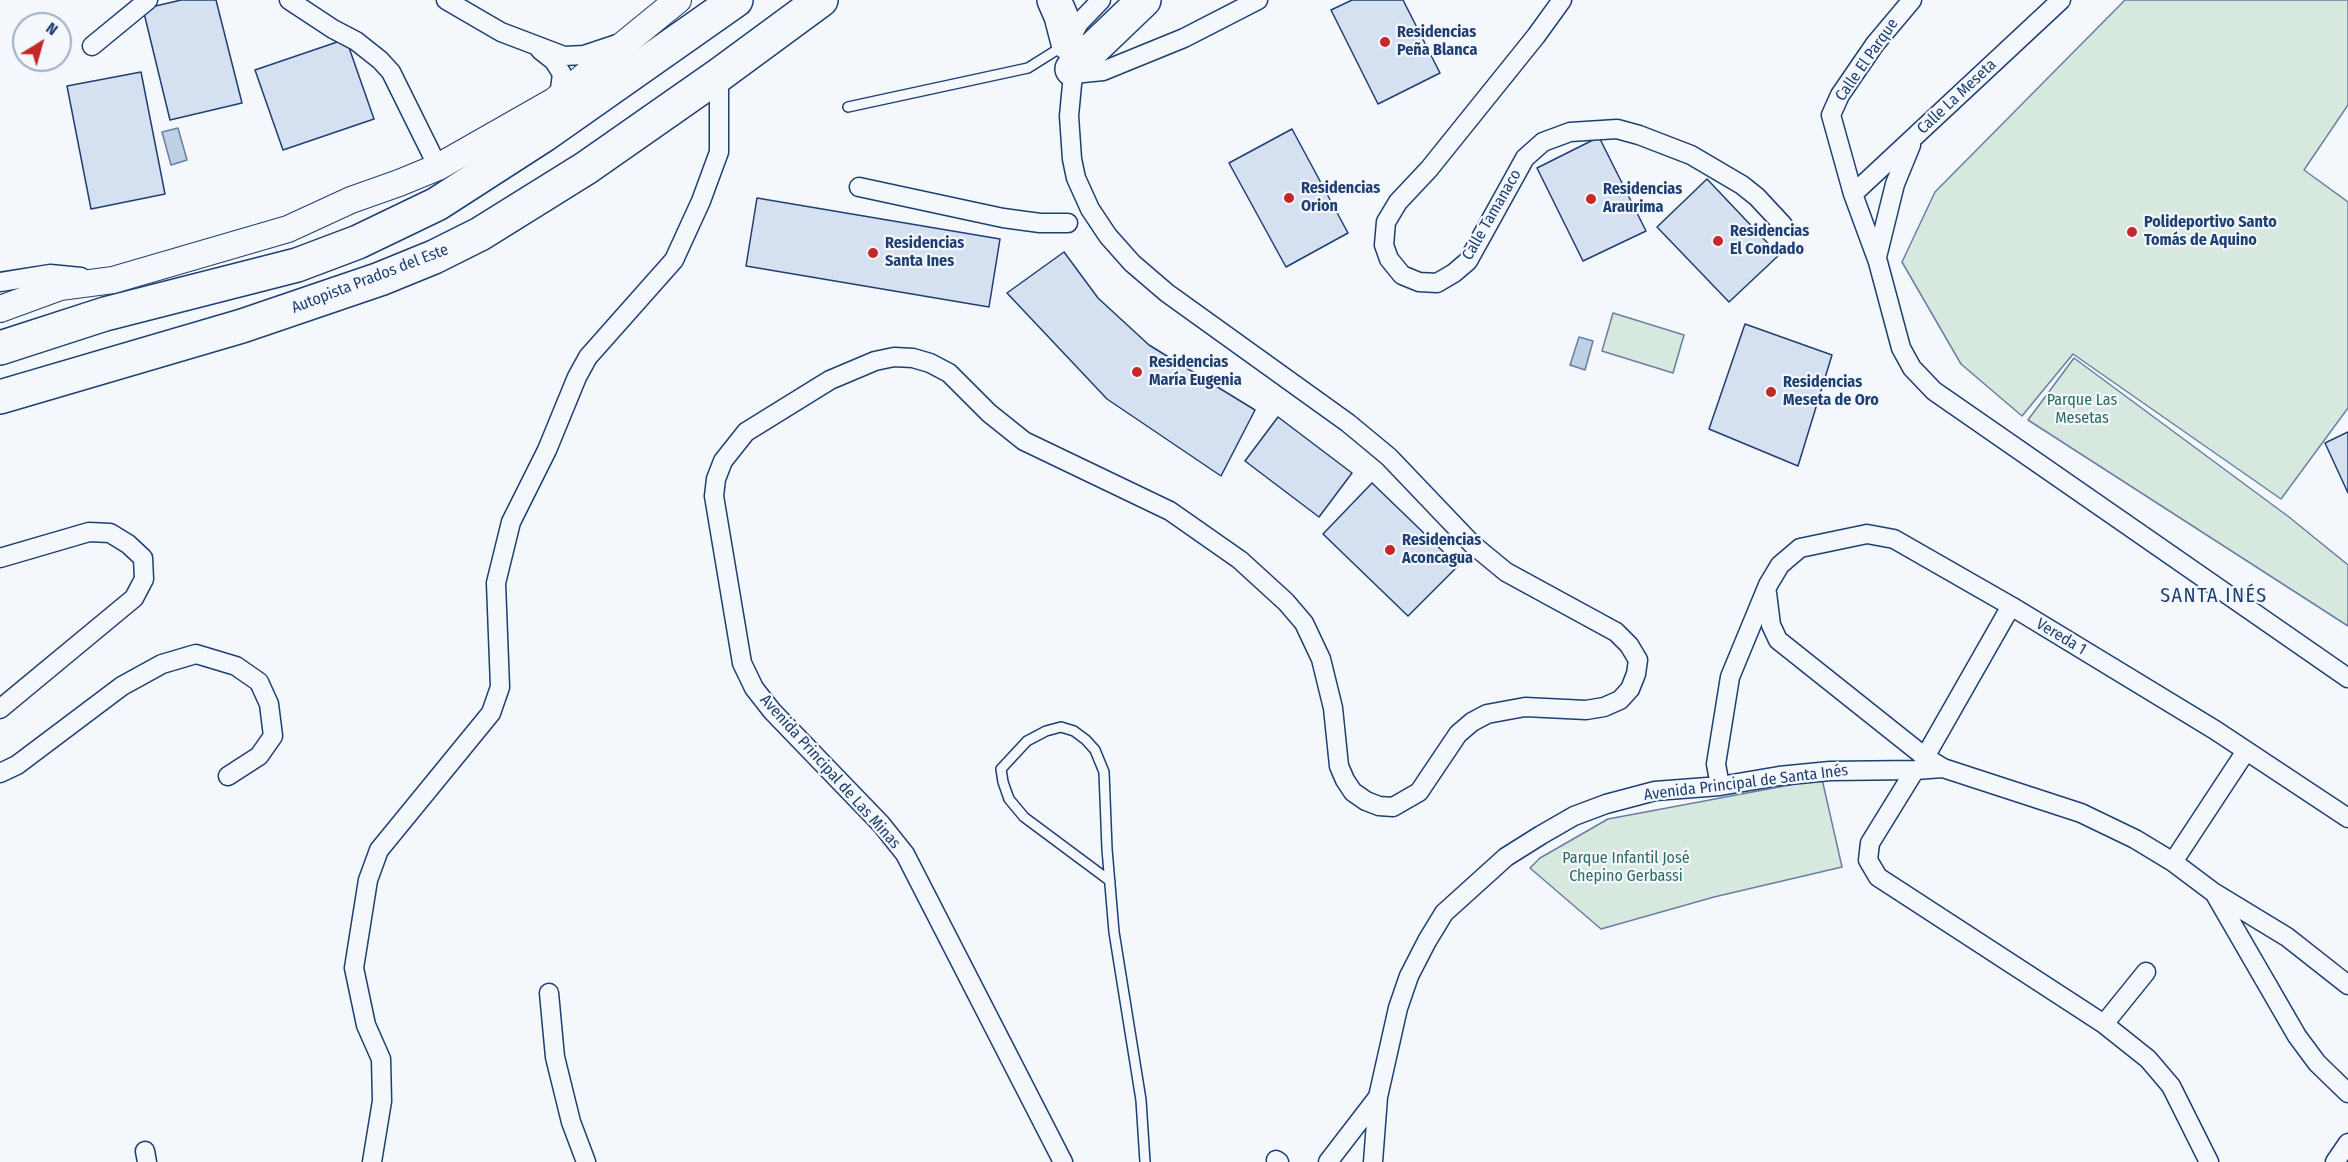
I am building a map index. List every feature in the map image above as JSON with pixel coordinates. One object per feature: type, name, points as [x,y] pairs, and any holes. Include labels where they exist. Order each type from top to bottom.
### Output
[{"type":"highway","points":[[0,348],[105,315],[297,265],[358,242],[447,198],[543,135],[736,0]]},
{"type":"highway","name":"Autopista Prados del Este","points":[[0,397],[252,322],[380,279],[434,257],[480,234],[586,168],[821,0]]},
{"type":"highway","points":[[1054,0],[1061,16],[1071,62],[1144,0]]},
{"type":"street","points":[[92,46],[148,0]]},
{"type":"street","points":[[289,0],[356,41],[391,72],[438,167]]},
{"type":"street","points":[[446,0],[501,33],[564,56],[584,55],[625,42]]},
{"type":"street","points":[[0,309],[60,287],[113,280],[288,229],[351,200],[438,167],[554,101],[678,0]]},
{"type":"street","points":[[1101,0],[1079,23],[1071,62],[1103,70],[1184,38],[1258,0]]},
{"type":"street","name":"Calle Tamanaco","points":[[1562,0],[1437,160],[1398,202],[1386,222],[1384,245],[1389,259],[1402,275],[1419,282],[1437,283],[1454,273],[1468,261],[1525,158],[1543,142],[1570,132],[1617,129],[1691,154],[1742,184],[1783,225]]},
{"type":"street","name":"Calle El Parque","points":[[1853,194],[1831,115],[1840,95],[1875,44],[1912,0]]},
{"type":"street","name":"Calle La Meseta","points":[[1853,194],[2061,0]]},
{"type":"street","points":[[531,44],[554,62],[562,74],[560,89],[554,101]]},
{"type":"street","name":"Avenida Principal de Las Minas","points":[[1063,1162],[905,854],[881,824],[772,711],[754,688],[742,663],[714,496],[716,479],[723,461],[746,432],[831,380],[875,361],[894,357],[913,358],[930,363],[949,373],[989,413],[1024,441],[1170,511],[1240,560],[1286,602],[1304,623],[1320,659],[1333,708],[1339,766],[1345,780],[1353,792],[1379,807],[1393,807],[1419,792],[1458,734],[1472,722],[1487,714],[1525,707],[1586,710],[1604,707],[1620,700],[1630,688],[1636,674],[1638,660],[1629,645],[1616,632],[1506,572],[1472,544],[1389,457],[1348,423],[1167,293],[1132,263],[1108,236],[1096,218],[1076,178],[1072,159],[1069,116],[1071,62]]},
{"type":"street","points":[[372,1162],[382,1101],[381,1059],[366,1025],[354,968],[368,880],[379,850],[490,713],[500,687],[496,583],[512,522],[588,357],[674,260],[701,201],[719,152],[719,75]]},
{"type":"street","points":[[1877,257],[1894,184],[1915,137]]},
{"type":"street","points":[[859,187],[1003,218],[1040,223],[1068,223]]},
{"type":"street","points":[[1853,194],[1877,257],[1901,348],[1912,368],[1934,391],[2348,678]]},
{"type":"street","points":[[0,282],[50,274],[113,280]]},
{"type":"street","points":[[0,558],[89,532],[110,533],[128,544],[142,558],[144,579],[134,598],[0,709]]},
{"type":"street","name":"Vereda 1","points":[[1720,786],[1716,764],[1730,677],[1768,585],[1780,565],[1800,548],[1867,534],[1894,539],[2011,606],[2246,751],[2348,818]]},
{"type":"street","points":[[1768,585],[1767,605],[1771,625],[1778,640],[1920,764],[1944,768],[2081,813],[2135,839],[2287,937],[2348,985]]},
{"type":"street","points":[[2011,606],[1920,764],[1870,843],[1868,860],[1878,877],[2104,1024],[2148,1059],[2171,1086],[2210,1162]]},
{"type":"street","points":[[0,773],[17,765],[122,686],[162,664],[196,654],[236,666],[259,682],[269,704],[273,736],[259,756],[228,776]]},
{"type":"street","points":[[2173,862],[2246,751]]},
{"type":"street","name":"Avenida Principal de Santa Inés","points":[[1376,1160],[1378,1097],[1389,1042],[1410,976],[1426,941],[1444,913],[1506,857],[1574,816],[1606,804],[1655,791],[1720,786],[1779,776],[1920,764]]},
{"type":"street","points":[[2213,891],[2297,1036],[2316,1063],[2348,1093]]},
{"type":"street","points":[[2104,1024],[2146,972]]},
{"type":"street","points":[[549,993],[555,1057],[571,1122],[586,1162]]},
{"type":"street","points":[[1328,1162],[1378,1097]]},
{"type":"street","points":[[2335,1162],[2348,1143]]},
{"type":"lane","points":[[848,107],[1028,68],[1071,62]]},
{"type":"lane","points":[[1110,881],[1024,817],[1009,799],[1001,769],[1027,741],[1046,731],[1061,727],[1074,731],[1095,750],[1104,772],[1114,932],[1125,987],[1141,1100],[1145,1162]]},
{"type":"green space","name":"Polideportivo Santo Tomás de Aquino","points":[[2125,0],[2348,0],[2348,105],[2304,170],[2348,202],[2348,408],[2281,499],[2073,354],[2022,416],[1961,364],[1902,262],[1935,192]]},
{"type":"green space","points":[[1613,313],[1684,335],[1673,373],[1602,351]]},
{"type":"green space","name":"Parque Las Mesetas","points":[[2074,358],[2289,517],[2348,565],[2348,626],[2028,420]]},
{"type":"green space","name":"Parque Infantil José Chepino Gerbassi","points":[[1822,779],[1842,867],[1714,897],[1601,929],[1530,868],[1540,858],[1608,819]]},
{"type":"water","points":[[178,128],[187,160],[171,165],[162,132]]},
{"type":"water","points":[[1579,337],[1593,341],[1585,370],[1570,365]]},
{"type":"building","points":[[181,0],[216,0],[242,103],[170,120],[143,9]]},
{"type":"building","name":"Residencias Peña Blanca","points":[[1352,0],[1403,0],[1440,73],[1378,104],[1331,10]]},
{"type":"building","points":[[346,39],[374,119],[283,150],[255,70]]},
{"type":"building","points":[[141,72],[165,194],[91,209],[67,86]]},
{"type":"building","name":"Residencias Orion","points":[[1292,129],[1348,233],[1286,267],[1229,163]]},
{"type":"building","name":"Residencias Araurima","points":[[1599,137],[1646,231],[1583,261],[1537,168]]},
{"type":"building","name":"Residencias El Condado","points":[[1707,179],[1779,255],[1729,302],[1657,227]]},
{"type":"building","name":"Residencias Santa Ines","points":[[757,198],[1000,239],[989,307],[746,266]]},
{"type":"building","name":"Residencias María Eugenia","points":[[1064,252],[1098,298],[1149,345],[1255,410],[1221,476],[1107,399],[1007,293]]},
{"type":"building","name":"Residencias Meseta de Oro","points":[[1745,324],[1832,355],[1798,466],[1709,429]]},
{"type":"building","points":[[1278,417],[1352,473],[1319,517],[1245,461]]},
{"type":"building","points":[[2348,432],[2348,493],[2325,443]]},
{"type":"building","name":"Residencias Aconcagua","points":[[1372,483],[1458,566],[1408,616],[1323,534]]},
{"type":"place","name":"Residencias Peña Blanca","points":[[1385,42]]},
{"type":"place","name":"Residencias Orion","points":[[1289,198]]},
{"type":"place","name":"Residencias Araurima","points":[[1591,199]]},
{"type":"place","name":"Polideportivo Santo Tomás de Aquino","points":[[2132,232]]},
{"type":"place","name":"Residencias El Condado","points":[[1718,241]]},
{"type":"place","name":"Residencias Santa Ines","points":[[873,253]]},
{"type":"place","name":"Residencias María Eugenia","points":[[1137,372]]},
{"type":"place","name":"Residencias Meseta de Oro","points":[[1771,392]]},
{"type":"place","name":"Residencias Aconcagua","points":[[1390,550]]},
{"type":"district","name":"SANTA INÉS","points":[[2214,596]]}]
